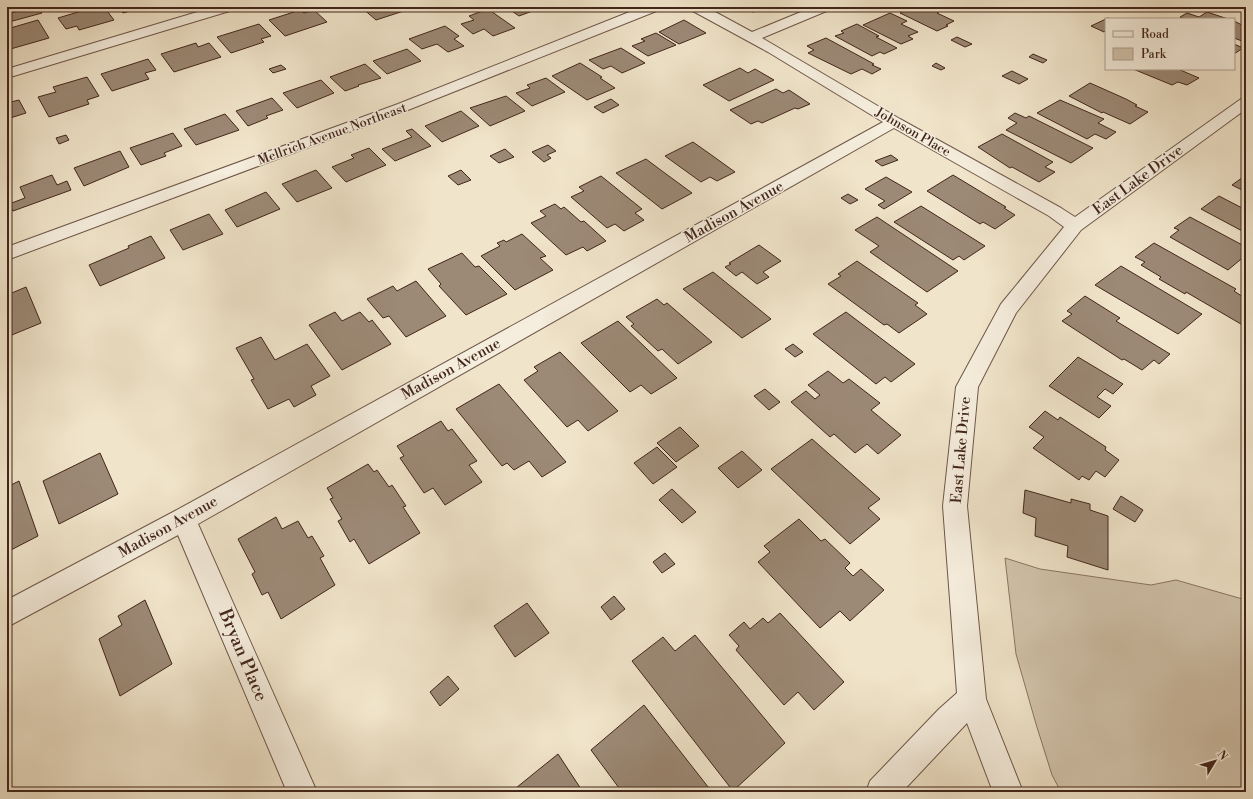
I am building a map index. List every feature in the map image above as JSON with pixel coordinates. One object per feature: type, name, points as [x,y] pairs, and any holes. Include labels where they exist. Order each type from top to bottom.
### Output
[{"type":"street","points":[[7,74],[228,7]]},
{"type":"street","name":"Mellrich Avenue Northeast","points":[[7,254],[403,107],[654,7]]},
{"type":"street","name":"Johnson Place","points":[[696,7],[752,37],[894,122],[1055,212],[1075,226]]},
{"type":"street","points":[[752,37],[824,7]]},
{"type":"street","name":"East Lake Drive","points":[[1008,792],[972,699],[955,506],[967,388],[1008,310],[1075,226],[1246,102]]},
{"type":"street","name":"Madison Avenue","points":[[7,614],[184,519],[894,122]]},
{"type":"street","name":"Bryan Place","points":[[184,519],[302,792]]},
{"type":"street","points":[[881,792],[949,719],[972,699]]},
{"type":"green space","points":[[1005,558],[1040,569],[1151,585],[1176,580],[1246,600],[1246,792],[1061,792],[1052,775],[1016,654]]},
{"type":"building","points":[[38,7],[42,13],[9,22],[7,19],[7,14]]},
{"type":"building","points":[[95,7],[104,7],[114,20],[79,30],[77,26],[66,29],[58,18]]},
{"type":"building","points":[[118,7],[144,7],[123,13]]},
{"type":"building","points":[[361,7],[416,7],[376,20]]},
{"type":"building","points":[[506,7],[543,7],[519,16]]},
{"type":"building","points":[[739,7],[765,7],[753,12]]},
{"type":"building","points":[[905,7],[931,7],[940,11],[937,13],[954,21],[946,25],[948,26],[937,31],[900,13],[904,11],[900,9]]},
{"type":"building","points":[[488,9],[515,28],[493,36],[484,29],[473,34],[461,24],[474,20],[469,16]]},
{"type":"building","points":[[300,10],[304,13],[314,10],[327,22],[285,36],[269,20]]},
{"type":"building","points":[[1207,12],[1225,18],[1180,17],[1187,13],[1199,17]]},
{"type":"building","points":[[890,13],[907,21],[901,24],[918,32],[908,36],[913,39],[901,44],[863,25]]},
{"type":"building","points":[[1105,19],[1104,32],[1091,26]]},
{"type":"building","points":[[38,20],[49,38],[7,50],[7,29]]},
{"type":"building","points":[[684,20],[706,33],[679,44],[659,32]]},
{"type":"building","points":[[1235,22],[1246,27],[1246,38],[1242,41],[1235,38]]},
{"type":"building","points":[[259,24],[271,36],[261,39],[264,42],[231,53],[217,37]]},
{"type":"building","points":[[857,24],[879,36],[876,37],[897,48],[884,54],[880,52],[872,56],[835,36],[844,33],[841,31]]},
{"type":"building","points":[[445,26],[459,36],[454,39],[464,46],[448,52],[437,44],[422,49],[409,39]]},
{"type":"building","points":[[656,33],[676,45],[648,56],[632,46],[645,41],[641,39]]},
{"type":"building","points":[[957,37],[972,44],[965,47],[951,40]]},
{"type":"building","points":[[826,38],[881,69],[872,74],[862,69],[851,74],[808,53],[814,50],[807,46]]},
{"type":"building","points":[[196,43],[198,47],[209,43],[221,57],[174,72],[161,54]]},
{"type":"building","points":[[1235,44],[1243,48],[1235,53]]},
{"type":"building","points":[[621,48],[645,63],[622,73],[611,66],[603,69],[589,60]]},
{"type":"building","points":[[407,49],[421,61],[387,74],[373,61]]},
{"type":"building","points":[[1033,54],[1047,60],[1043,63],[1029,57]]},
{"type":"building","points":[[148,59],[156,70],[145,73],[149,79],[112,91],[101,74]]},
{"type":"building","points":[[580,63],[602,77],[600,78],[615,88],[587,100],[552,76]]},
{"type":"building","points":[[936,63],[945,68],[941,70],[932,66]]},
{"type":"building","points":[[365,64],[381,78],[358,85],[359,86],[345,91],[330,77]]},
{"type":"building","points":[[281,65],[286,69],[273,73],[269,69]]},
{"type":"building","points":[[740,68],[748,73],[755,69],[774,80],[729,101],[703,85]]},
{"type":"building","points":[[1135,70],[1180,70],[1199,78],[1187,85],[1178,82],[1172,85]]},
{"type":"building","points":[[1012,71],[1028,79],[1019,84],[1002,76]]},
{"type":"building","points":[[87,77],[99,96],[87,100],[89,104],[49,117],[38,97],[56,92],[53,87]]},
{"type":"building","points":[[546,78],[565,92],[532,106],[516,93],[530,88],[527,85]]},
{"type":"building","points":[[321,80],[334,93],[297,108],[283,93]]},
{"type":"building","points":[[1090,83],[1126,99],[1137,105],[1135,106],[1148,112],[1130,124],[1103,112],[1102,113],[1069,96]]},
{"type":"building","points":[[776,89],[783,93],[789,90],[810,104],[798,109],[795,108],[762,123],[758,121],[751,124],[730,110]]},
{"type":"building","points":[[506,96],[525,111],[490,126],[470,108]]},
{"type":"building","points":[[272,98],[283,110],[266,116],[268,118],[248,126],[236,111]]},
{"type":"building","points":[[611,99],[619,105],[603,113],[594,107]]},
{"type":"building","points":[[19,100],[26,113],[7,119],[7,103]]},
{"type":"building","points":[[1060,100],[1104,119],[1098,123],[1116,132],[1106,139],[1095,134],[1087,139],[1037,113]]},
{"type":"building","points":[[461,111],[479,126],[442,142],[425,126]]},
{"type":"building","points":[[1015,113],[1026,118],[1029,116],[1093,148],[1071,163],[1006,130],[1017,123],[1008,118]]},
{"type":"building","points":[[225,114],[239,130],[196,145],[184,129]]},
{"type":"building","points":[[412,129],[431,146],[395,161],[382,149],[412,137],[406,131]]},
{"type":"building","points":[[173,133],[182,146],[164,153],[166,156],[141,165],[130,148]]},
{"type":"building","points":[[1002,134],[1053,162],[1045,167],[1055,172],[1039,182],[1012,167],[1010,168],[978,147]]},
{"type":"building","points":[[66,135],[69,140],[59,144],[56,138]]},
{"type":"building","points":[[693,142],[735,172],[717,181],[710,177],[701,182],[665,156]]},
{"type":"building","points":[[548,145],[556,151],[547,155],[551,158],[544,162],[532,152]]},
{"type":"building","points":[[369,148],[386,165],[346,182],[332,167],[354,158],[351,155]]},
{"type":"building","points":[[505,149],[514,157],[499,163],[490,156]]},
{"type":"building","points":[[120,151],[129,167],[84,186],[74,168]]},
{"type":"building","points":[[891,155],[898,160],[882,166],[875,161]]},
{"type":"building","points":[[646,159],[692,193],[662,209],[616,173]]},
{"type":"building","points":[[316,170],[332,188],[297,202],[282,184]]},
{"type":"building","points":[[461,170],[471,180],[458,185],[448,176]]},
{"type":"building","points":[[52,175],[57,185],[67,181],[71,190],[13,211],[9,204],[25,198],[20,187]]},
{"type":"building","points":[[953,175],[1006,207],[1004,208],[1015,215],[995,229],[983,222],[980,224],[927,191]]},
{"type":"building","points":[[1246,175],[1246,192],[1232,185]]},
{"type":"building","points":[[601,176],[642,209],[635,213],[644,220],[624,231],[615,224],[607,228],[571,197],[584,191],[579,187]]},
{"type":"building","points":[[886,177],[912,192],[884,209],[878,205],[885,201],[865,189]]},
{"type":"building","points":[[266,192],[280,209],[237,227],[225,210]]},
{"type":"building","points":[[848,194],[858,200],[850,204],[841,198]]},
{"type":"building","points":[[1219,196],[1246,210],[1246,233],[1201,209]]},
{"type":"building","points":[[555,204],[561,209],[564,207],[581,222],[584,221],[606,241],[587,251],[583,247],[566,255],[531,223],[546,216],[540,211]]},
{"type":"building","points":[[921,206],[985,246],[964,260],[959,256],[953,260],[894,222]]},
{"type":"building","points":[[209,214],[223,234],[183,250],[170,230]]},
{"type":"building","points":[[877,217],[958,271],[927,292],[870,252],[879,246],[855,230]]},
{"type":"building","points":[[1190,217],[1246,247],[1246,255],[1228,270],[1170,237],[1179,230],[1174,228]]},
{"type":"building","points":[[522,234],[546,256],[540,258],[553,270],[515,290],[481,256],[500,246],[497,243],[504,240],[506,242]]},
{"type":"building","points":[[151,236],[165,258],[100,286],[89,265],[129,248],[128,246]]},
{"type":"building","points":[[1154,243],[1236,289],[1234,291],[1246,299],[1246,327],[1186,292],[1185,294],[1159,279],[1161,277],[1141,265],[1145,262],[1135,257]]},
{"type":"building","points":[[759,245],[781,261],[763,272],[769,277],[757,284],[742,272],[736,276],[725,267],[731,264],[729,263]]},
{"type":"building","points":[[462,253],[475,267],[479,266],[507,294],[466,315],[439,286],[441,284],[428,269]]},
{"type":"building","points":[[857,261],[918,303],[915,305],[927,314],[899,333],[887,324],[884,325],[828,284],[841,276],[838,274]]},
{"type":"building","points":[[1121,266],[1202,314],[1178,334],[1095,285]]},
{"type":"building","points":[[713,272],[771,319],[742,338],[683,289]]},
{"type":"building","points":[[416,281],[446,316],[406,337],[389,316],[383,318],[367,299],[393,286],[397,291]]},
{"type":"building","points":[[26,287],[41,323],[7,337],[7,295]]},
{"type":"building","points":[[1085,296],[1120,318],[1116,321],[1170,354],[1159,364],[1154,360],[1142,370],[1124,359],[1122,360],[1062,321],[1072,314],[1067,311]]},
{"type":"building","points":[[657,299],[664,305],[667,303],[712,342],[678,364],[662,349],[658,351],[631,326],[634,324],[626,317]]},
{"type":"building","points":[[335,312],[342,321],[360,312],[369,322],[372,320],[391,344],[342,370],[309,325]]},
{"type":"building","points":[[846,312],[915,364],[891,382],[885,377],[876,384],[813,334]]},
{"type":"building","points":[[618,321],[677,378],[651,394],[641,385],[630,392],[581,343]]},
{"type":"building","points":[[261,337],[275,360],[307,344],[330,376],[311,386],[316,395],[294,407],[289,399],[268,409],[251,380],[254,379],[236,348]]},
{"type":"building","points":[[793,344],[803,352],[795,357],[785,349]]},
{"type":"building","points":[[560,352],[618,411],[588,431],[578,420],[567,427],[524,380],[538,371],[534,367]]},
{"type":"building","points":[[1078,357],[1123,384],[1113,394],[1105,389],[1097,397],[1111,406],[1099,418],[1049,386]]},
{"type":"building","points":[[828,371],[843,383],[849,379],[880,403],[871,410],[901,435],[878,454],[867,444],[855,453],[834,434],[830,437],[791,402],[806,391],[815,399],[820,395],[808,385]]},
{"type":"building","points":[[499,384],[566,462],[542,477],[529,461],[514,470],[507,463],[502,466],[456,409]]},
{"type":"building","points":[[765,389],[780,402],[769,410],[754,396]]},
{"type":"building","points":[[1045,411],[1058,420],[1060,417],[1106,447],[1105,450],[1119,460],[1105,477],[1096,471],[1089,480],[1082,476],[1079,480],[1033,448],[1044,437],[1029,427]]},
{"type":"building","points":[[441,421],[448,431],[452,429],[477,461],[469,465],[482,482],[445,505],[433,488],[424,493],[400,458],[404,456],[397,446]]},
{"type":"building","points":[[680,427],[699,446],[676,462],[657,443]]},
{"type":"building","points":[[812,439],[880,499],[868,508],[880,519],[850,544],[771,469]]},
{"type":"building","points":[[657,447],[677,467],[653,484],[634,463]]},
{"type":"building","points":[[742,451],[762,470],[738,488],[718,468]]},
{"type":"building","points":[[100,453],[118,494],[59,524],[43,481]]},
{"type":"building","points":[[368,464],[374,472],[377,470],[389,487],[392,485],[406,506],[403,507],[420,533],[369,564],[354,539],[350,542],[338,521],[342,519],[330,499],[333,498],[327,488]]},
{"type":"building","points":[[19,481],[38,536],[7,552],[7,487]]},
{"type":"building","points":[[672,489],[696,512],[682,523],[659,500]]},
{"type":"building","points":[[1025,490],[1071,503],[1071,499],[1090,504],[1090,510],[1108,516],[1108,570],[1067,557],[1068,546],[1035,536],[1036,518],[1023,513]]},
{"type":"building","points":[[1121,496],[1143,510],[1135,522],[1113,509]]},
{"type":"building","points":[[276,517],[282,529],[298,521],[308,538],[312,536],[324,556],[320,558],[335,585],[281,619],[268,592],[262,595],[252,574],[255,572],[238,539]]},
{"type":"building","points":[[799,519],[821,541],[825,539],[850,563],[845,568],[853,576],[861,569],[884,590],[850,621],[840,611],[820,628],[758,562],[770,552],[764,546]]},
{"type":"building","points":[[665,553],[675,564],[662,573],[653,562]]},
{"type":"building","points":[[614,596],[625,609],[611,620],[601,607]]},
{"type":"building","points":[[145,600],[172,664],[120,696],[99,639],[122,625],[118,616]]},
{"type":"building","points":[[527,603],[549,633],[515,657],[494,626]]},
{"type":"building","points":[[780,613],[844,682],[814,710],[798,692],[784,705],[736,650],[739,646],[729,635],[744,622],[750,629],[763,618],[768,623]]},
{"type":"building","points":[[695,635],[785,743],[733,791],[632,661],[663,637],[675,651]]},
{"type":"building","points":[[448,676],[459,689],[440,706],[430,692]]},
{"type":"building","points":[[644,705],[712,792],[622,792],[591,750]]},
{"type":"building","points":[[558,754],[583,792],[511,792]]}]
